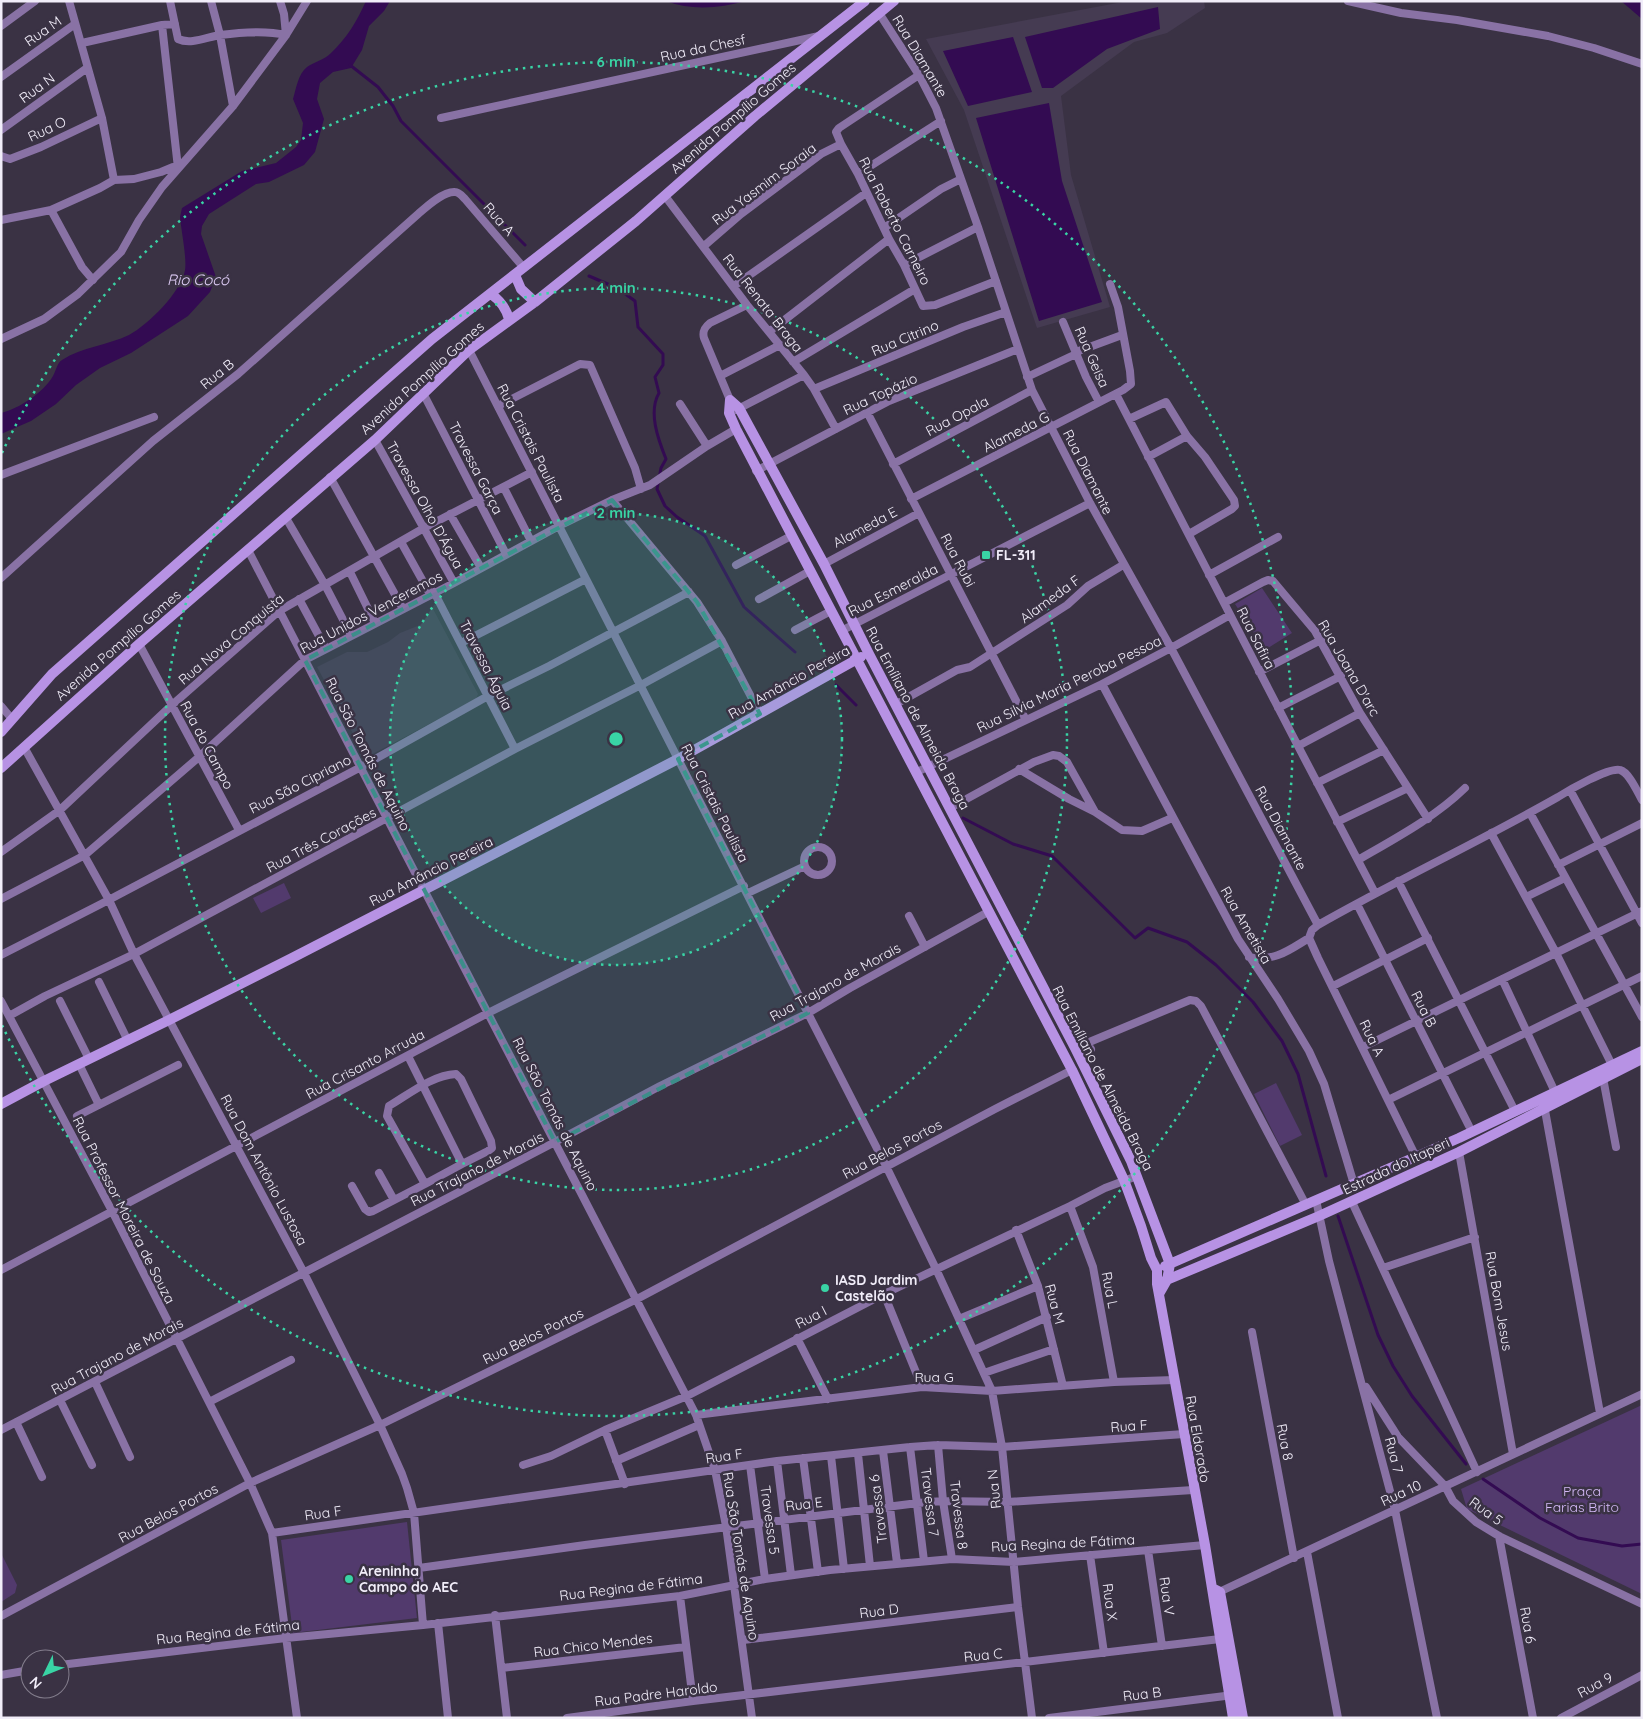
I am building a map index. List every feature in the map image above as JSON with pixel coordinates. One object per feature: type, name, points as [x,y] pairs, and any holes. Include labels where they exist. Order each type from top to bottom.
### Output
[{"type":"street","points":[[1,26],[35,1]]},
{"type":"street","points":[[69,1],[102,118],[114,180]]},
{"type":"street","points":[[170,1],[178,39]]},
{"type":"street","points":[[211,1],[220,35],[233,106]]},
{"type":"street","points":[[280,1],[284,14],[286,35]]},
{"type":"street","points":[[1,339],[44,319],[94,280],[121,252],[140,220],[178,168],[233,106],[286,35],[307,1]]},
{"type":"street","name":"Avenida Pompílio Gomes","points":[[1,732],[52,674],[432,339],[865,1]]},
{"type":"street","name":"Avenida Pompílio Gomes","points":[[1,768],[139,644],[375,440],[469,350],[535,302],[636,221],[755,116],[894,1]]},
{"type":"street","points":[[1348,1],[1401,13],[1457,20],[1548,36],[1594,48],[1642,64]]},
{"type":"street","name":"Rua Diamante","points":[[879,13],[919,75],[936,108],[1032,390],[1090,503],[1171,648],[1313,931]]},
{"type":"street","name":"Rua M","points":[[1,77],[76,24]]},
{"type":"street","points":[[82,43],[162,25],[175,24]]},
{"type":"street","points":[[162,25],[178,168]]},
{"type":"street","points":[[163,36],[185,42],[220,35],[269,31],[286,35]]},
{"type":"street","name":"Rua da Chesf","points":[[441,118],[823,35]]},
{"type":"street","name":"Rua N","points":[[1,130],[87,68]]},
{"type":"street","name":"Rua Roberto Carneiro","points":[[919,75],[851,119],[836,132],[923,306],[931,306],[996,281]]},
{"type":"street","name":"Rua O","points":[[1,156],[10,159],[42,147],[102,118]]},
{"type":"street","points":[[858,174],[941,121]]},
{"type":"street","name":"Rua Yasmim Soraia","points":[[704,246],[741,214],[821,154],[841,144]]},
{"type":"street","points":[[1,220],[51,210],[114,180],[134,179],[173,167],[178,168]]},
{"type":"street","points":[[884,228],[941,188],[961,179]]},
{"type":"street","name":"Rua A","points":[[451,192],[459,193],[465,199],[524,268]]},
{"type":"street","name":"Rua B","points":[[1,578],[153,440],[238,374],[429,205],[451,192]]},
{"type":"street","points":[[734,286],[866,193]]},
{"type":"street","name":"Rua Renata Braga","points":[[665,196],[747,305],[804,375],[836,429]]},
{"type":"street","points":[[51,210],[82,267],[94,280]]},
{"type":"street","points":[[904,265],[978,227]]},
{"type":"street","points":[[769,332],[889,239]]},
{"type":"street","points":[[515,275],[521,289],[535,302]]},
{"type":"street","points":[[1027,377],[1076,353],[1122,335],[1118,307],[1110,284]]},
{"type":"street","points":[[793,362],[915,289]]},
{"type":"street","points":[[492,294],[503,304],[509,320]]},
{"type":"street","name":"Rua Emíliano de Almeida Braga","points":[[747,305],[710,322],[705,326],[703,332],[734,410],[769,465],[824,564],[1076,1052],[1137,1176],[1170,1264]]},
{"type":"street","name":"Rua Citrino","points":[[814,389],[963,327],[1006,312]]},
{"type":"street","name":"Rua Geisa","points":[[1063,322],[1099,402]]},
{"type":"street","name":"Alameda G","points":[[911,500],[1052,428],[1131,384],[1122,335]]},
{"type":"street","points":[[720,376],[780,345]]},
{"type":"street","name":"Rua Topázio","points":[[756,471],[867,412],[929,384],[1018,349]]},
{"type":"street","name":"Rua Cristais Paulista","points":[[469,350],[746,889],[936,1269]]},
{"type":"street","points":[[498,406],[580,364],[590,365],[635,468],[641,489]]},
{"type":"street","points":[[734,410],[804,375]]},
{"type":"street","name":"Rua Opala","points":[[893,464],[1032,390]]},
{"type":"street","name":"Travessa Garça","points":[[423,393],[506,554]]},
{"type":"street","name":"Rua Safira","points":[[1116,394],[1375,893]]},
{"type":"street","points":[[1129,420],[1166,402],[1187,436],[1205,457],[1234,500],[1235,506],[1232,509],[1189,534]]},
{"type":"street","points":[[680,404],[707,446]]},
{"type":"street","name":"Rua Emíliano de Almeida Braga","points":[[734,410],[736,429],[756,471],[1072,1070],[1124,1180],[1161,1286]]},
{"type":"street","name":"Rua Rubi","points":[[867,412],[1026,720]]},
{"type":"street","points":[[1,475],[154,417]]},
{"type":"street","name":"Rua Unidos Venceremos","points":[[1,899],[85,855],[199,758],[305,660],[559,526],[612,500],[650,485],[707,446],[736,429]]},
{"type":"street","points":[[1148,457],[1187,436]]},
{"type":"street","name":"Travessa Olho D'Água","points":[[375,440],[454,583]]},
{"type":"street","name":"Rua Nova Conquista","points":[[1,852],[60,810],[172,705],[279,611],[424,528],[532,472]]},
{"type":"street","points":[[330,477],[403,609]]},
{"type":"street","points":[[504,488],[531,541]]},
{"type":"street","points":[[612,500],[697,602],[722,641],[760,714]]},
{"type":"street","name":"Rua Esmeralda","points":[[841,631],[1090,503]]},
{"type":"street","name":"Alameda E","points":[[824,564],[919,513]]},
{"type":"street","points":[[450,514],[481,568]]},
{"type":"street","points":[[286,518],[325,585],[351,636]]},
{"type":"street","points":[[736,565],[791,536]]},
{"type":"street","points":[[1209,574],[1278,537]]},
{"type":"street","name":"Travessa Águia","points":[[401,542],[461,643],[516,749]]},
{"type":"street","name":"Rua São Tomás de Aquino","points":[[248,550],[696,1415],[715,1470],[726,1526],[752,1718]]},
{"type":"street","name":"Alameda F","points":[[896,704],[957,670],[970,667],[1067,604],[1088,586],[1124,565]]},
{"type":"street","points":[[759,599],[810,571]]},
{"type":"street","points":[[350,572],[375,622]]},
{"type":"street","points":[[461,643],[586,579]]},
{"type":"street","name":"Rua Joana D'arc","points":[[1224,603],[1263,582],[1274,582],[1321,640],[1360,713],[1428,819]]},
{"type":"street","name":"Rua São Cipriano","points":[[1,955],[361,767],[488,696],[689,592]]},
{"type":"street","points":[[299,599],[326,649]]},
{"type":"street","points":[[795,630],[831,611]]},
{"type":"street","name":"Rua Silvia Maria Peroba Pessoa","points":[[916,772],[1102,684],[1230,615]]},
{"type":"street","points":[[1259,672],[1321,640]]},
{"type":"street","name":"Rua Três Corações","points":[[10,1016],[45,996],[134,954],[722,641]]},
{"type":"street","name":"Rua do Campo","points":[[139,644],[239,830]]},
{"type":"street","name":"Rua Amâncio Pereira","points":[[1,1104],[128,1041],[678,759],[869,654]]},
{"type":"street","points":[[1278,708],[1341,676]]},
{"type":"street","name":"Rua Ametista","points":[[1102,684],[1172,818],[1249,957],[1278,999],[1309,1051],[1324,1084],[1353,1180],[1356,1183]]},
{"type":"street","points":[[1,706],[12,719]]},
{"type":"street","points":[[1298,746],[1360,713]]},
{"type":"street","name":"Rua Dom Antônio Lustosa","points":[[24,747],[109,900],[134,954],[304,1273],[380,1425],[407,1488],[414,1513],[423,1625]]},
{"type":"street","points":[[1317,783],[1384,750]]},
{"type":"street","points":[[950,808],[1019,769],[1047,756],[1059,756],[1066,762],[1095,812]]},
{"type":"street","points":[[1019,769],[1095,812],[1122,830],[1142,831],[1172,818]]},
{"type":"street","points":[[1249,957],[1257,959],[1274,958],[1313,931],[1375,893],[1597,776],[1614,770],[1620,770],[1625,773],[1642,800]]},
{"type":"street","points":[[1337,822],[1408,788]]},
{"type":"street","points":[[1358,860],[1428,819],[1465,788]]},
{"type":"street","points":[[1570,790],[1639,912],[1642,923]]},
{"type":"street","points":[[1530,813],[1642,1017]]},
{"type":"street","points":[[1558,865],[1642,823]]},
{"type":"street","points":[[1491,833],[1556,953],[1612,1065]]},
{"type":"street","name":"Rua Crisanto Arruda","points":[[1,1270],[488,1013],[746,889],[805,866]]},
{"type":"street","points":[[1526,898],[1566,878]]},
{"type":"street","points":[[1398,881],[1515,1111]]},
{"type":"street","name":"Rua B","points":[[1356,904],[1469,1126]]},
{"type":"street","name":"Rua Trajano de Morais","points":[[1,1430],[660,1086],[808,1013],[988,912]]},
{"type":"street","points":[[1363,1047],[1639,912]]},
{"type":"street","points":[[909,916],[925,947]]},
{"type":"street","name":"Rua A","points":[[1313,931],[1333,986],[1416,1157]]},
{"type":"street","points":[[1333,986],[1428,938]]},
{"type":"street","points":[[1388,1100],[1642,976]]},
{"type":"street","points":[[1502,979],[1555,1092]]},
{"type":"street","points":[[99,982],[128,1041]]},
{"type":"street","points":[[1076,1052],[1190,1000],[1196,1001],[1201,1006],[1306,1205]]},
{"type":"street","name":"Rua Professor Moreira de Souza","points":[[1,1001],[112,1211],[250,1483],[272,1533],[297,1718]]},
{"type":"street","points":[[60,1001],[100,1104]]},
{"type":"street","points":[[1076,1052],[1091,1049]]},
{"type":"street","name":"Estrada do Itaperi","points":[[1161,1286],[1352,1202],[1459,1152],[1543,1103],[1555,1092],[1642,1051]]},
{"type":"street","points":[[408,1056],[462,1164]]},
{"type":"street","name":"Estrada do Itaperi","points":[[1157,1270],[1416,1157],[1515,1111],[1543,1103],[1603,1078],[1642,1059]]},
{"type":"street","points":[[77,1116],[178,1065]]},
{"type":"street","name":"Rua Belos Portos","points":[[1,1616],[250,1483],[380,1425],[637,1299],[886,1166],[1072,1070]]},
{"type":"street","points":[[352,1186],[365,1209],[369,1212],[373,1211],[425,1184],[462,1164],[488,1151],[492,1148],[487,1132],[456,1074],[446,1075],[388,1106],[387,1116],[425,1184]]},
{"type":"street","points":[[1603,1078],[1616,1148]]},
{"type":"street","points":[[1543,1103],[1600,1413]]},
{"type":"street","name":"Rua Bom Jesus","points":[[1459,1152],[1514,1454]]},
{"type":"street","points":[[379,1173],[394,1200]]},
{"type":"street","name":"Rua I","points":[[523,1465],[550,1456],[604,1430],[687,1396],[884,1294],[1105,1188],[1137,1176]]},
{"type":"street","name":"Rua 7","points":[[1316,1200],[1329,1261],[1395,1510],[1436,1718]]},
{"type":"street","points":[[1352,1202],[1477,1472]]},
{"type":"street","name":"Rua L","points":[[1070,1206],[1094,1267],[1114,1382]]},
{"type":"street","name":"Rua M","points":[[1016,1230],[1038,1286],[1063,1386]]},
{"type":"street","points":[[1383,1268],[1475,1237]]},
{"type":"street","points":[[1161,1286],[1170,1264]]},
{"type":"street","name":"Rua N","points":[[936,1269],[992,1391],[1002,1447],[1018,1607],[1032,1718]]},
{"type":"street","points":[[960,1319],[1038,1286]]},
{"type":"street","name":"Rua Eldorado","points":[[1161,1286],[1174,1380],[1193,1490],[1235,1695],[1234,1718]]},
{"type":"street","points":[[884,1294],[922,1387]]},
{"type":"street","points":[[974,1350],[1047,1317]]},
{"type":"street","name":"Rua 8","points":[[1252,1332],[1294,1558]]},
{"type":"street","points":[[797,1338],[828,1399]]},
{"type":"street","points":[[984,1373],[1054,1349]]},
{"type":"street","points":[[209,1402],[291,1360]]},
{"type":"street","name":"Rua G","points":[[696,1415],[922,1387],[992,1391],[1114,1382],[1174,1380]]},
{"type":"street","points":[[95,1382],[130,1457]]},
{"type":"street","name":"Rua 5","points":[[1362,1382],[1394,1432],[1444,1486],[1453,1501],[1476,1522],[1499,1536],[1642,1604]]},
{"type":"street","name":"Rua 10","points":[[1215,1592],[1307,1552],[1642,1394]]},
{"type":"street","points":[[60,1400],[92,1465]]},
{"type":"street","points":[[16,1422],[42,1477]]},
{"type":"street","points":[[616,1461],[699,1425]]},
{"type":"street","points":[[604,1430],[625,1484]]},
{"type":"street","name":"Rua F","points":[[272,1533],[803,1458],[858,1454],[910,1447],[1002,1447],[1184,1434]]},
{"type":"street","name":"Travessa 8","points":[[938,1446],[943,1501],[952,1559]]},
{"type":"street","name":"Travessa 7","points":[[910,1447],[924,1561]]},
{"type":"street","name":"Travessa 6","points":[[883,1451],[897,1564]]},
{"type":"street","points":[[858,1454],[870,1566]]},
{"type":"street","points":[[832,1456],[844,1569]]},
{"type":"street","points":[[803,1458],[818,1572]]},
{"type":"street","points":[[777,1461],[791,1575]]},
{"type":"street","name":"Travessa 5","points":[[750,1465],[765,1579]]},
{"type":"street","name":"Rua E","points":[[419,1568],[726,1526],[918,1503],[943,1501],[1008,1502],[1193,1490]]},
{"type":"street","name":"Rua 6","points":[[1499,1536],[1533,1718]]},
{"type":"street","name":"Rua Regina de Fátima","points":[[70,1664],[286,1638],[423,1625],[680,1596],[765,1579],[870,1566],[952,1559],[1014,1562],[1205,1545]]},
{"type":"street","name":"Rua V","points":[[1148,1550],[1162,1646]]},
{"type":"street","points":[[1307,1552],[1338,1718]]},
{"type":"street","name":"Rua X","points":[[1090,1555],[1104,1653]]},
{"type":"street","name":"Rua Eldorado","points":[[1215,1592],[1220,1640],[1235,1695],[1244,1718]]},
{"type":"street","points":[[680,1596],[693,1701]]},
{"type":"street","name":"Rua D","points":[[742,1640],[1018,1607]]},
{"type":"street","points":[[495,1616],[507,1718]]},
{"type":"street","points":[[438,1623],[448,1718]]},
{"type":"street","name":"Rua C","points":[[749,1696],[899,1676],[1220,1640]]},
{"type":"street","name":"Rua Chico Mendes","points":[[502,1668],[686,1647]]},
{"type":"street","points":[[1,1675],[20,1672]]},
{"type":"street","name":"Rua 9","points":[[1561,1718],[1642,1675]]},
{"type":"street","name":"Rua B","points":[[1049,1718],[1235,1695]]},
{"type":"street","name":"Rua Padre Haroldo","points":[[567,1718],[693,1701],[749,1696]]},
{"type":"highlighted area","points":[[612,500],[697,602],[760,714],[678,759],[808,1013],[555,1142],[305,660]]},
{"type":"shaded area","points":[[1128,1],[1204,1],[1205,8],[1167,33],[1134,42],[1061,96],[1071,175],[1110,307],[1037,328],[964,110],[926,39]]},
{"type":"shaded area","points":[[432,607],[478,694],[476,699],[369,756],[364,754],[317,667],[347,652],[367,652],[388,642],[400,633],[420,625]]},
{"type":"green space","points":[[1262,588],[1292,633],[1265,650],[1235,604]]},
{"type":"green space","points":[[284,883],[291,898],[261,913],[253,898]]},
{"type":"green space","points":[[1276,1083],[1302,1135],[1280,1146],[1254,1094]]},
{"type":"green space","name":"Praça Farias Brito","points":[[1642,1405],[1642,1594],[1467,1509],[1461,1489]]},
{"type":"green space","name":"Areninha Campo do AEC","points":[[407,1522],[417,1618],[293,1633],[281,1540]]},
{"type":"green space","points":[[1,1553],[17,1585],[15,1593],[1,1602]]},
{"type":"water","name":"Rio Cocó","points":[[366,1],[390,1],[384,11],[369,26],[362,50],[351,68],[333,72],[320,83],[317,99],[324,119],[315,152],[304,165],[269,182],[256,184],[209,214],[202,226],[201,234],[216,277],[210,292],[188,316],[131,353],[100,368],[76,385],[56,404],[31,421],[1,434],[1,413],[23,404],[37,394],[49,382],[62,360],[78,352],[129,335],[145,324],[163,307],[178,288],[185,270],[185,251],[180,217],[182,208],[242,171],[276,163],[296,147],[301,140],[303,123],[293,99],[299,78],[307,67],[328,55],[337,47],[347,35]]},
{"type":"water","points":[[666,1],[746,1],[726,5],[696,7]]},
{"type":"water","points":[[1621,1],[1642,1],[1642,19]]},
{"type":"water","points":[[1158,7],[1160,29],[1107,49],[1053,88],[1042,88],[1025,37]]},
{"type":"water","points":[[1013,37],[1032,92],[968,106],[943,51]]},
{"type":"water","points":[[1049,103],[1062,181],[1102,302],[1039,321],[976,118]]},
{"type":"waterway","points":[[350,65],[378,87],[393,106],[401,121],[525,245]]},
{"type":"waterway","points":[[589,276],[617,288],[635,301],[638,327],[663,354],[663,365],[655,377],[659,393],[654,409],[654,417],[657,434],[666,459],[661,468],[657,489],[665,506],[677,517],[705,536],[744,607],[795,652]]},
{"type":"waterway","points":[[836,685],[856,705]]},
{"type":"waterway","points":[[963,818],[1013,844],[1052,856],[1135,938],[1148,928],[1187,942],[1216,965],[1253,1002],[1282,1041],[1298,1074],[1326,1176]]},
{"type":"waterway","points":[[1338,1216],[1378,1335],[1393,1366],[1412,1396],[1466,1464]]},
{"type":"waterway","points":[[1483,1479],[1540,1518],[1578,1538],[1622,1546],[1642,1544]]},
{"type":"place","name":"FL-311","points":[[986,555]]},
{"type":"place","name":"IASD Jardim Castelão","points":[[825,1288]]},
{"type":"place","name":"Areninha Campo do AEC","points":[[349,1579]]}]
